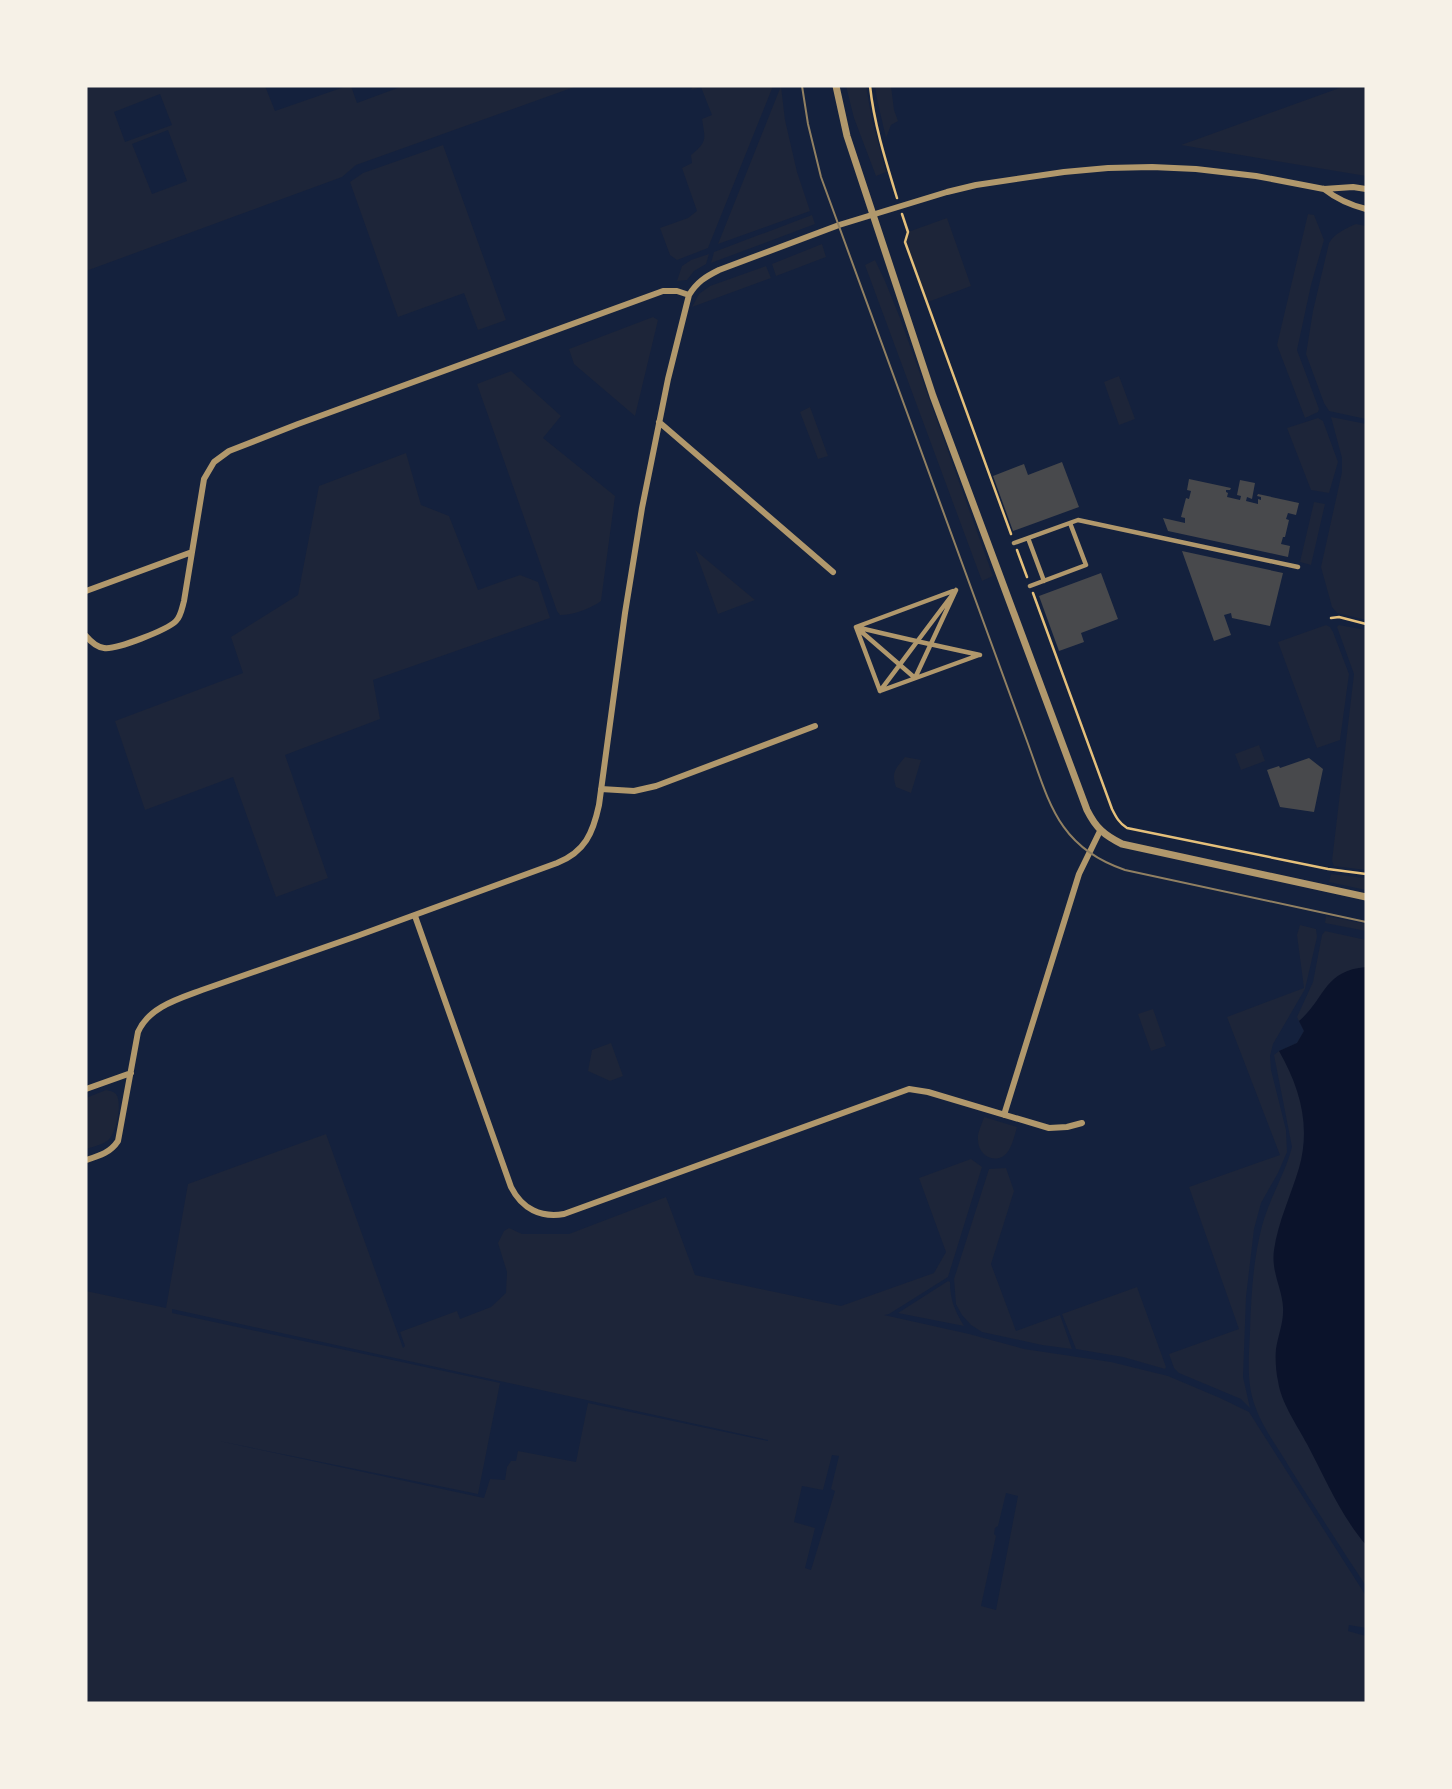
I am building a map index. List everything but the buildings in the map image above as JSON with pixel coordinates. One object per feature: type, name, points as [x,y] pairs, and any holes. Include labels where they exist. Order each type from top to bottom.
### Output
[{"type":"street","points":[[836,86],[847,136],[933,396],[1087,810],[1100,831],[1122,844],[1366,897]]},
{"type":"street","points":[[86,1160],[114,1148],[118,1141],[138,1032],[148,1017],[159,1009],[202,990],[567,859],[589,838],[599,805],[632,566],[659,422],[690,295],[694,286],[702,279],[719,270],[819,233],[947,192],[1065,172],[1108,168],[1196,169],[1256,176],[1324,189],[1353,187],[1366,190]]},
{"type":"street","points":[[1324,189],[1346,204],[1366,209]]},
{"type":"street","points":[[86,636],[101,648],[115,647],[159,631],[176,621],[184,601],[204,479],[214,462],[229,451],[663,291],[690,295]]},
{"type":"street","points":[[659,422],[833,572]]},
{"type":"street","points":[[1014,543],[1078,520],[1298,567]]},
{"type":"street","points":[[1030,586],[1086,565],[1084,550],[1070,523]]},
{"type":"street","points":[[1074,532],[1081,528]]},
{"type":"street","points":[[1028,538],[1044,581]]},
{"type":"street","points":[[86,590],[192,552]]},
{"type":"street","points":[[856,627],[956,590]]},
{"type":"street","points":[[880,691],[956,590]]},
{"type":"street","points":[[915,678],[956,590]]},
{"type":"street","points":[[856,627],[980,654],[880,691]]},
{"type":"street","points":[[856,627],[915,678]]},
{"type":"street","points":[[856,627],[880,691]]},
{"type":"street","points":[[601,789],[634,791],[656,786],[814,726]]},
{"type":"street","points":[[1004,1115],[1079,874],[1100,831]]},
{"type":"street","points":[[415,915],[511,1187],[523,1205],[537,1212],[548,1215],[565,1214],[903,1090],[928,1091],[1049,1128],[1082,1123]]},
{"type":"street","points":[[86,1089],[131,1073]]},
{"type":"path","points":[[870,86],[881,141],[908,232],[905,242],[1119,822],[1127,828],[1328,869],[1366,874]]},
{"type":"path","points":[[1331,618],[1339,617],[1366,624]]},
{"type":"shaded area","points":[[86,86],[265,86],[275,111],[347,86],[351,86],[357,103],[403,86],[577,86],[356,165],[342,177],[86,271]],"holes":[[[160,94],[172,125],[125,142],[114,112]],[[168,130],[187,181],[152,194],[132,144]]]},
{"type":"shaded area","points":[[693,86],[773,86],[708,248],[677,260],[670,255],[660,228],[688,218],[697,211],[682,168],[692,163],[691,155],[703,143],[702,119],[712,115],[701,87],[691,90]]},
{"type":"shaded area","points":[[781,86],[785,120],[797,172],[810,211],[718,244]]},
{"type":"shaded area","points":[[846,86],[866,86],[886,172],[876,176],[854,118]]},
{"type":"shaded area","points":[[875,86],[891,86],[898,121],[891,125],[886,138],[877,99]]},
{"type":"shaded area","points":[[1345,86],[1366,86],[1366,176],[1181,145]]},
{"type":"shaded area","points":[[443,145],[506,320],[478,330],[464,293],[398,317],[350,182],[363,173]]},
{"type":"shaded area","points":[[1308,214],[1314,215],[1324,240],[1297,350],[1319,409],[1305,418],[1277,345]]},
{"type":"shaded area","points":[[812,215],[815,224],[711,263],[714,252]]},
{"type":"shaded area","points":[[947,218],[971,286],[928,302],[906,242],[908,232]]},
{"type":"shaded area","points":[[1356,224],[1366,226],[1366,419],[1329,411],[1306,354],[1329,243],[1344,229]]},
{"type":"shaded area","points":[[822,244],[826,257],[776,276],[772,264]]},
{"type":"shaded area","points":[[709,254],[706,264],[694,271],[687,280],[677,281],[682,266]]},
{"type":"shaded area","points":[[875,260],[900,318],[993,576],[982,581],[865,265]]},
{"type":"shaded area","points":[[766,266],[771,278],[692,307],[699,294],[710,286]]},
{"type":"shaded area","points":[[653,317],[658,320],[635,416],[574,364],[569,349]]},
{"type":"shaded area","points":[[511,371],[561,416],[543,438],[615,496],[601,601],[576,613],[560,615],[557,611],[477,384]]},
{"type":"shaded area","points":[[1119,376],[1135,419],[1119,425],[1104,382]]},
{"type":"shaded area","points":[[810,407],[828,456],[818,459],[800,412]]},
{"type":"shaded area","points":[[1331,417],[1366,424],[1366,620],[1337,613],[1332,607],[1321,567],[1342,472],[1342,458]]},
{"type":"shaded area","points":[[1318,418],[1323,421],[1338,462],[1329,493],[1311,490],[1287,428]]},
{"type":"shaded area","points":[[406,453],[421,505],[449,516],[478,590],[520,575],[538,582],[550,618],[373,680],[380,719],[285,755],[328,878],[276,897],[233,777],[145,810],[115,721],[243,673],[231,637],[298,595],[319,486]]},
{"type":"shaded area","points":[[1314,502],[1325,504],[1311,565],[1300,562]]},
{"type":"shaded area","points":[[695,550],[755,600],[718,614]]},
{"type":"shaded area","points":[[1326,625],[1333,632],[1349,674],[1340,740],[1317,748],[1278,642]]},
{"type":"shaded area","points":[[1339,625],[1366,630],[1366,870],[1334,866],[1332,861],[1354,674],[1337,627]]},
{"type":"shaded area","points":[[1259,745],[1265,761],[1241,770],[1235,754]]},
{"type":"shaded area","points":[[905,757],[921,760],[911,793],[896,787],[894,778],[895,770]]},
{"type":"shaded area","points":[[1331,874],[1366,878],[1366,890],[1329,882]]},
{"type":"shaded area","points":[[1326,916],[1366,924],[1366,931],[1325,923]]},
{"type":"shaded area","points":[[1300,925],[1316,929],[1317,937],[1305,989],[1273,1044],[1270,1056],[1286,1130],[1287,1152],[1261,1203],[1254,1229],[1246,1297],[1243,1377],[1250,1408],[1241,1399],[1179,1373],[1169,1354],[1239,1329],[1189,1187],[1280,1155],[1227,1017],[1304,988],[1297,935]]},
{"type":"shaded area","points":[[1325,931],[1366,940],[1366,1586],[1267,1431],[1255,1406],[1249,1378],[1256,1252],[1265,1216],[1292,1147],[1274,1055],[1297,1043],[1304,1031],[1297,1017],[1313,982]]},
{"type":"shaded area","points":[[1366,967],[1366,1545],[1334,1496],[1282,1397],[1276,1370],[1276,1353],[1283,1307],[1273,1258],[1278,1229],[1299,1168],[1304,1137],[1298,1093],[1279,1051],[1297,1043],[1304,1031],[1299,1021],[1333,980],[1341,974]]},
{"type":"shaded area","points":[[1153,1009],[1166,1046],[1151,1051],[1138,1014]]},
{"type":"shaded area","points":[[611,1043],[623,1076],[610,1081],[588,1071],[592,1050]]},
{"type":"shaded area","points":[[106,1090],[115,1093],[118,1098],[116,1126],[107,1141],[86,1149],[86,1098]]},
{"type":"shaded area","points":[[984,1117],[1017,1127],[1009,1150],[1000,1158],[990,1158],[979,1146],[978,1134]]},
{"type":"shaded area","points":[[326,1134],[403,1348],[405,1346],[400,1332],[457,1311],[460,1319],[491,1307],[506,1293],[507,1272],[498,1243],[504,1231],[509,1228],[522,1234],[569,1234],[666,1197],[695,1275],[841,1306],[934,1273],[946,1252],[919,1178],[971,1159],[982,1167],[948,1277],[884,1315],[1024,1349],[1111,1362],[1168,1376],[1249,1412],[1366,1596],[1366,1628],[1349,1625],[1348,1631],[1366,1636],[1366,1703],[86,1703],[86,1291],[166,1308],[188,1184]],"holes":[[[172,1309],[768,1440],[768,1441],[588,1403],[576,1462],[518,1451],[516,1461],[511,1461],[507,1467],[505,1480],[490,1479],[484,1498],[219,1441],[478,1494],[500,1383],[172,1313]],[[832,1455],[839,1456],[831,1489],[835,1491],[811,1570],[805,1568],[815,1528],[794,1522],[802,1486],[823,1490]],[[1006,1493],[1018,1496],[996,1610],[981,1606],[996,1536],[995,1528],[998,1526]]]},
{"type":"shaded area","points":[[1006,1168],[1014,1191],[991,1264],[1016,1331],[1060,1315],[1072,1349],[982,1332],[971,1325],[956,1304],[954,1279],[989,1169]]},
{"type":"shaded area","points":[[948,1281],[954,1305],[964,1326],[898,1313]]},
{"type":"shaded area","points":[[1137,1287],[1165,1369],[1123,1357],[1076,1349],[1062,1314]]},
{"type":"tram line","points":[[802,86],[821,177],[1042,783],[1059,819],[1084,849],[1125,870],[1366,922]]}]
